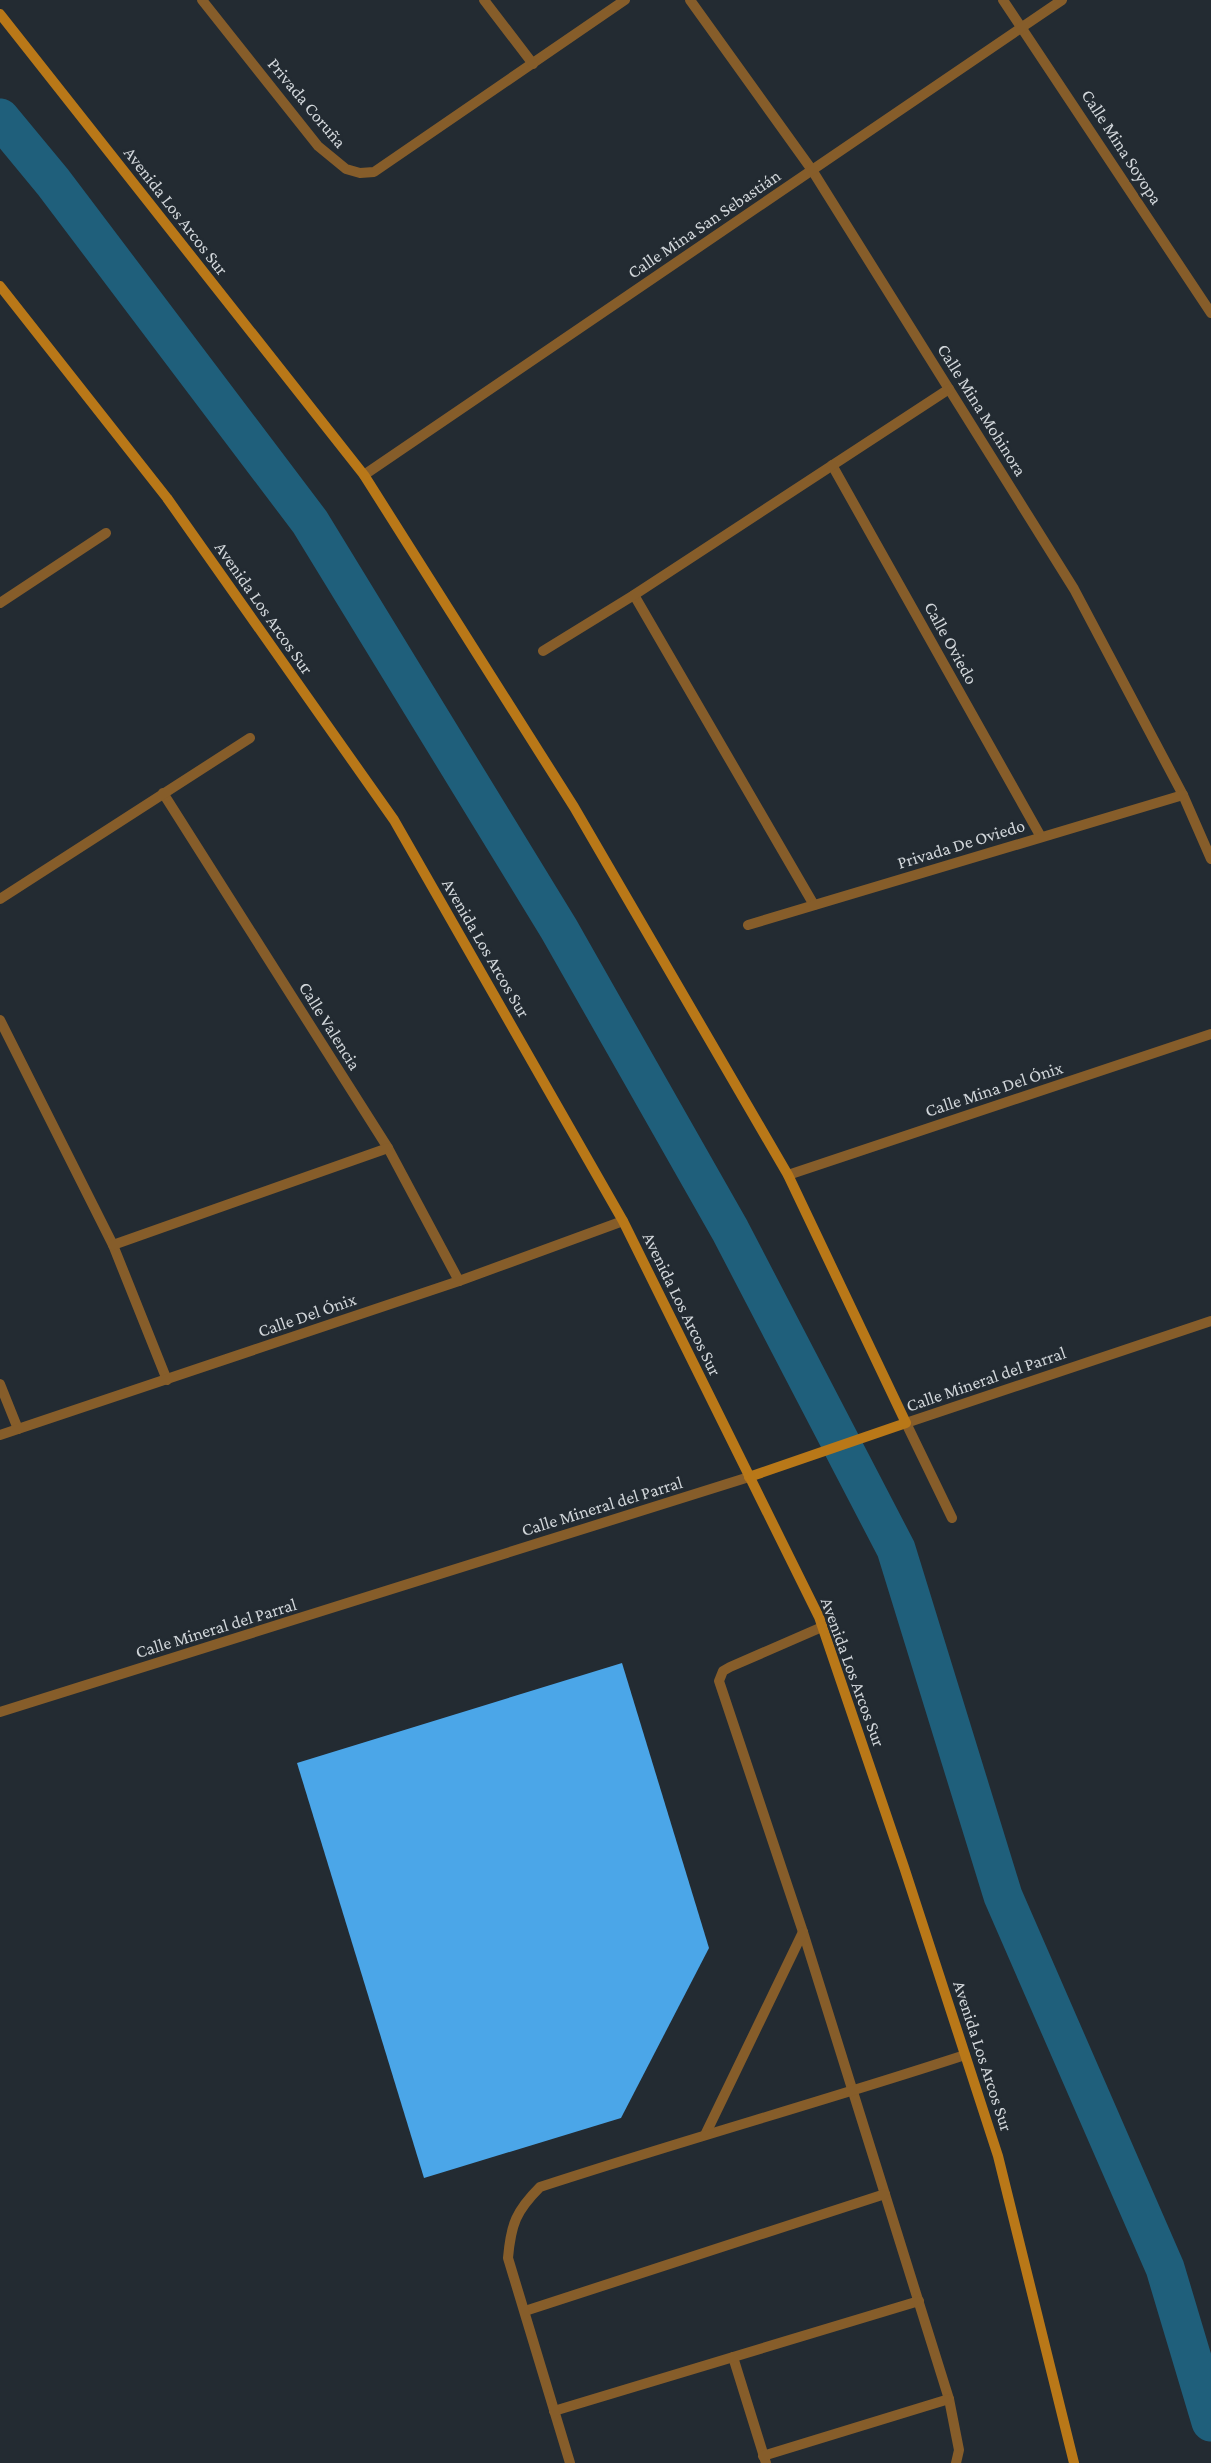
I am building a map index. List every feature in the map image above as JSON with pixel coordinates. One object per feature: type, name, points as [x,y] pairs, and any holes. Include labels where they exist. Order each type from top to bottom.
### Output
[{"type":"street","name":"Privada Coruña","points":[[202,0],[318,146],[346,170],[360,173],[374,172],[625,0]]},
{"type":"street","points":[[484,0],[533,64]]},
{"type":"street","name":"Calle Mina Mohinora","points":[[690,0],[812,170],[1074,590],[1183,794],[1211,859]]},
{"type":"street","name":"Calle Mina Soyopa","points":[[1004,0],[1023,26],[1211,313]]},
{"type":"street","name":"Calle Mina San Sebastián","points":[[364,475],[1062,0]]},
{"type":"street","name":"Avenida Los Arcos Sur","points":[[0,14],[364,475],[574,807],[788,1175],[952,1518]]},
{"type":"street","name":"Avenida Los Arcos Sur","points":[[0,286],[167,498],[394,820],[623,1221],[822,1627],[904,1867],[998,2156],[1074,2463]]},
{"type":"street","points":[[543,651],[634,596],[832,464],[949,389]]},
{"type":"street","name":"Calle Oviedo","points":[[832,464],[1041,837]]},
{"type":"street","points":[[0,602],[106,533]]},
{"type":"street","points":[[634,596],[814,905]]},
{"type":"street","points":[[0,899],[250,738]]},
{"type":"street","name":"Calle Valencia","points":[[163,794],[388,1148],[459,1281]]},
{"type":"street","name":"Privada De Oviedo","points":[[748,925],[1183,794]]},
{"type":"street","points":[[0,1020],[112,1245],[167,1380]]},
{"type":"street","name":"Calle Mina Del Ónix","points":[[788,1175],[1211,1034]]},
{"type":"street","points":[[112,1245],[388,1148]]},
{"type":"street","name":"Calle Del Ónix","points":[[0,1435],[459,1281],[623,1221]]},
{"type":"street","name":"Calle Mineral del Parral","points":[[0,1712],[749,1477],[1211,1321]]},
{"type":"street","points":[[0,1384],[18,1429]]},
{"type":"street","points":[[822,1627],[730,1667],[723,1671],[719,1681],[803,1932],[949,2399],[959,2450],[956,2463]]},
{"type":"street","points":[[706,2134],[803,1932]]},
{"type":"street","points":[[570,2463],[508,2258],[510,2234],[521,2205],[540,2187],[706,2134],[852,2092],[965,2054]]},
{"type":"street","points":[[525,2311],[885,2194]]},
{"type":"street","points":[[554,2411],[918,2301]]},
{"type":"street","points":[[733,2357],[764,2459],[949,2399]]},
{"type":"building","points":[[622,1663],[709,1948],[621,2118],[424,2178],[297,1763]]},
{"type":"waterway","points":[[0,118],[53,182],[310,522],[559,929],[730,1230],[896,1549],[1003,1896],[1165,2268],[1211,2422]]}]
